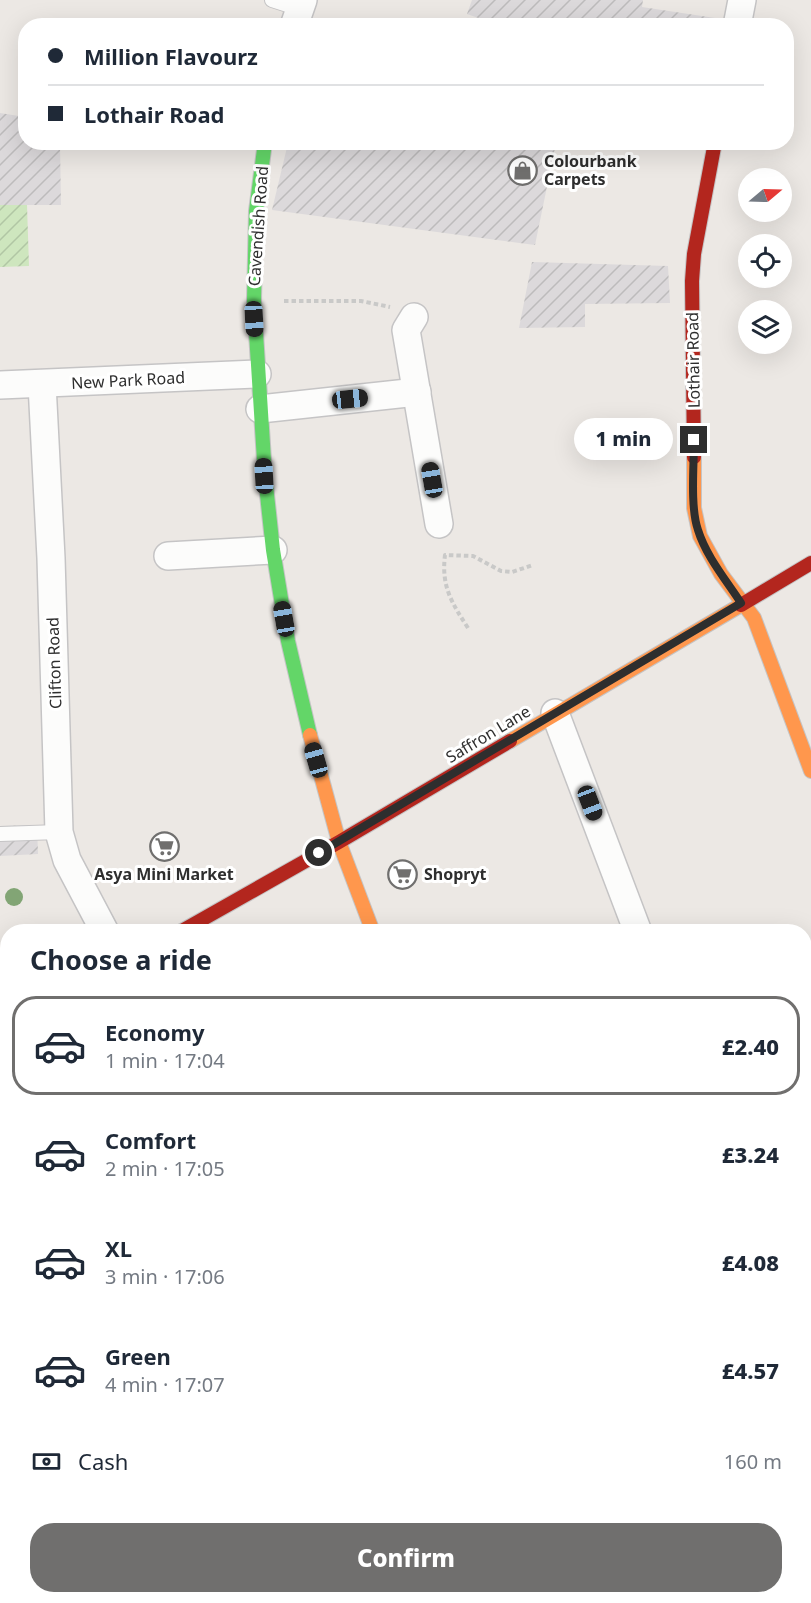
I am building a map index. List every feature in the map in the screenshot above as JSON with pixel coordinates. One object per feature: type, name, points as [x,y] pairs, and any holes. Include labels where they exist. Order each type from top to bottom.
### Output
[{"type":"street","points":[[739,18],[742,0]]},
{"type":"street","name":"Cavendish Road","points":[[264,150],[256,211],[254,301],[264,476],[273,550],[291,652],[310,740],[339,842],[370,924]]},
{"type":"street","name":"Lothair Road","points":[[714,150],[694,254],[692,281],[694,508],[697,527],[704,545],[741,603],[754,618],[811,771]]},
{"type":"street","points":[[414,317],[406,330],[440,524]]},
{"type":"street","name":"New Park Road","points":[[0,385],[257,374]]},
{"type":"street","name":"Clifton Road","points":[[42,384],[51,558],[59,832],[68,860],[101,924]]},
{"type":"street","points":[[260,409],[417,392]]},
{"type":"street","points":[[168,556],[273,550]]},
{"type":"street","name":"Saffron Lane","points":[[194,924],[339,842],[811,563]]},
{"type":"street","points":[[555,713],[635,924]]},
{"type":"lane","points":[[272,0],[299,12]]},
{"type":"lane","points":[[0,834],[59,832]]},
{"type":"path","points":[[254,301],[361,301],[392,307],[414,317]]},
{"type":"path","points":[[468,628],[446,589],[443,573],[445,555],[473,556],[501,572],[512,572],[533,565]]},
{"type":"shaded area","points":[[472,0],[643,0],[642,7],[715,18],[478,18],[467,14]]},
{"type":"shaded area","points":[[0,113],[18,116],[18,150],[60,150],[61,205],[0,205]]},
{"type":"shaded area","points":[[286,150],[555,150],[535,245],[272,210]]},
{"type":"shaded area","points":[[532,262],[668,266],[670,303],[585,304],[585,327],[519,328]]},
{"type":"shaded area","points":[[37,825],[38,854],[0,856],[0,826]]},
{"type":"green space","points":[[0,205],[27,205],[29,266],[0,267]]},
{"type":"traffic: fast","points":[[264,150],[256,211],[254,301],[265,476],[273,550],[288,641],[310,735]]},
{"type":"traffic: slow","points":[[694,457],[694,508],[700,536],[721,574],[754,618],[811,771]]},
{"type":"traffic: slow","points":[[510,741],[741,605]]},
{"type":"traffic: slow","points":[[310,735],[339,842],[370,924]]},
{"type":"traffic: jam","points":[[694,457],[692,281],[694,254],[714,150]]},
{"type":"traffic: jam","points":[[741,605],[811,563]]},
{"type":"traffic: jam","points":[[194,924],[510,741]]},
{"type":"place","name":"Colourbank Carpets","points":[[523,170]]},
{"type":"place","name":"Asya Mini Market","points":[[164,846]]},
{"type":"place","name":"Shopryt","points":[[403,874]]},
{"type":"route","points":[[319,853],[741,603],[704,545],[697,527],[694,508],[694,440]]}]
